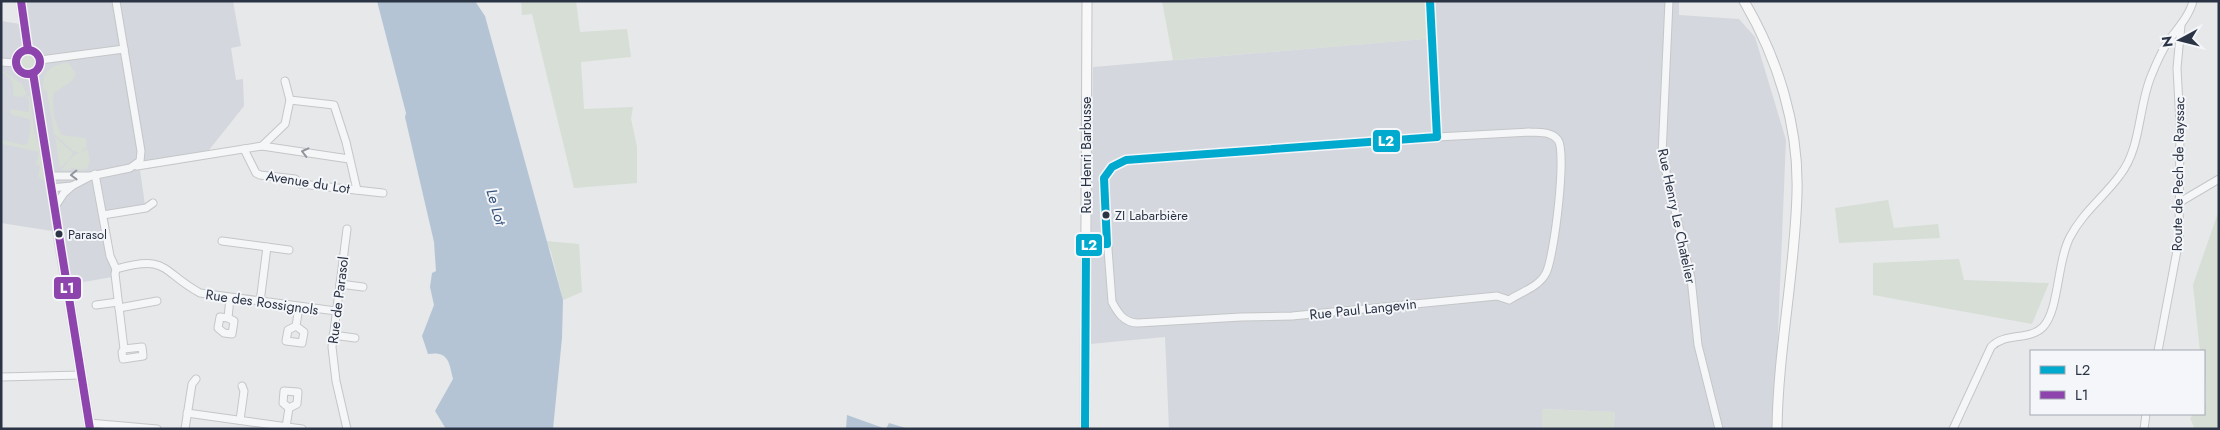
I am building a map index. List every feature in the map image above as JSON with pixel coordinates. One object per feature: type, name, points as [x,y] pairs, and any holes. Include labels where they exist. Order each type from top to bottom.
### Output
[{"type":"main road","points":[[21,1],[28,50]]},
{"type":"main road","name":"Rue Henri Barbusse","points":[[1084,429],[1087,1]]},
{"type":"main road","points":[[1744,1],[1757,23],[1778,72],[1790,118],[1796,164],[1797,193],[1781,346],[1777,429]]},
{"type":"main road","points":[[28,50],[37,54],[40,60],[39,68],[33,74]]},
{"type":"main road","points":[[28,50],[18,56],[16,63],[22,72],[33,74]]},
{"type":"main road","points":[[33,74],[90,426]]},
{"type":"street","points":[[116,1],[141,151],[140,161],[136,166]]},
{"type":"street","points":[[1430,1],[1437,137]]},
{"type":"street","name":"Rue Henry Le Chatelier","points":[[1669,1],[1662,155],[1691,278],[1698,345],[1719,429]]},
{"type":"street","points":[[1953,429],[1991,347],[2000,339],[2035,332],[2043,327],[2050,316],[2059,270],[2070,237],[2090,207],[2120,175],[2126,165],[2133,147],[2151,76],[2167,44],[2181,25],[2193,1]]},
{"type":"street","name":"Route de Pech de Rayssac","points":[[2158,350],[2177,256],[2180,202],[2180,124],[2177,68],[2181,25]]},
{"type":"street","points":[[40,60],[124,50]]},
{"type":"street","points":[[1,62],[16,63]]},
{"type":"street","points":[[262,146],[285,124],[290,100],[285,81]]},
{"type":"street","name":"Avenue du Lot","points":[[290,100],[334,105],[346,142],[357,190]]},
{"type":"street","name":"Rue Paul Langevin","points":[[1548,133],[1559,141],[1562,156],[1550,260],[1546,274],[1539,282],[1509,300],[1497,296],[1292,316],[1241,316],[1132,323],[1127,322],[1112,302],[1104,178],[1112,167],[1126,160],[1437,137],[1548,133]]},
{"type":"street","points":[[49,176],[93,175],[136,166],[262,146],[349,159]]},
{"type":"street","name":"Avenue du Lot","points":[[244,149],[256,173],[260,175],[295,179],[301,184],[383,193]]},
{"type":"street","points":[[54,208],[64,193],[72,186],[93,175]]},
{"type":"street","points":[[93,175],[110,256],[116,269],[118,305],[124,349]]},
{"type":"street","points":[[2180,202],[2219,180]]},
{"type":"street","points":[[51,188],[72,186]]},
{"type":"street","points":[[103,216],[146,208],[153,203]]},
{"type":"street","name":"Rue de Parasol","points":[[347,229],[332,347],[336,381],[347,429]]},
{"type":"street","points":[[222,241],[289,250]]},
{"type":"street","points":[[1086,244],[1107,244]]},
{"type":"street","points":[[260,302],[267,247]]},
{"type":"street","name":"Rue des Rossignols","points":[[116,269],[148,263],[160,265],[200,294],[336,311]]},
{"type":"street","points":[[340,284],[363,287]]},
{"type":"street","points":[[228,318],[230,298]]},
{"type":"street","points":[[96,306],[157,301]]},
{"type":"street","points":[[296,326],[299,307]]},
{"type":"street","points":[[333,335],[355,338]]},
{"type":"street","points":[[1,377],[81,375]]},
{"type":"street","points":[[185,429],[192,384],[196,379]]},
{"type":"street","points":[[240,420],[244,391],[242,386]]},
{"type":"street","points":[[286,427],[289,408]]},
{"type":"street","points":[[187,413],[240,420],[255,426],[302,429]]},
{"type":"street","points":[[2144,429],[2146,415]]},
{"type":"street","points":[[90,426],[157,429]]},
{"type":"shaded area","points":[[16,1],[233,1],[241,46],[231,48],[236,80],[243,79],[244,106],[201,160],[140,170],[145,205],[107,212],[114,258],[112,277],[61,286],[52,231],[1,223],[1,21],[20,24]]},
{"type":"shaded area","points":[[521,1],[576,1],[580,32],[627,29],[631,57],[581,62],[584,109],[633,107],[631,119],[637,147],[637,183],[574,188],[532,14],[522,15]]},
{"type":"shaded area","points":[[1162,1],[1435,1],[1437,38],[1173,60]]},
{"type":"shaded area","points":[[1435,1],[1679,1],[1679,15],[1739,19],[1755,37],[1786,140],[1774,429],[1613,429],[1615,412],[1542,409],[1542,429],[1169,429],[1165,337],[1090,344],[1093,67],[1436,38]]},
{"type":"shaded area","points":[[29,55],[35,57],[37,63],[35,69],[29,71],[23,69],[21,63],[23,57]]},
{"type":"shaded area","points":[[68,62],[76,74],[72,81],[54,93],[53,109],[57,126],[62,135],[86,138],[87,147],[80,153],[73,151],[54,134],[47,92],[43,89],[46,73],[52,67]]},
{"type":"shaded area","points":[[3,71],[22,84],[27,94],[22,97],[13,96],[12,81],[1,72]]},
{"type":"shaded area","points":[[30,95],[34,130],[38,143],[45,181],[38,177],[40,166],[36,164],[39,152],[3,144],[3,140],[24,145],[28,143],[31,123],[29,119],[12,115],[10,109],[29,112],[29,99],[24,98]]},
{"type":"shaded area","points":[[55,137],[73,153],[69,160],[60,168]]},
{"type":"shaded area","points":[[88,149],[90,162],[87,169],[77,170],[72,167],[69,170],[61,170],[74,155]]},
{"type":"shaded area","points":[[1888,200],[1894,228],[1938,224],[1940,238],[1839,243],[1835,208]]},
{"type":"shaded area","points":[[2219,210],[2219,429],[2195,429],[2190,418],[2193,415],[2205,415],[2206,401],[2205,350],[2200,350],[2193,285]]},
{"type":"shaded area","points":[[546,241],[579,244],[582,292],[563,300],[551,252]]},
{"type":"shaded area","points":[[1959,259],[1964,280],[2049,283],[2032,324],[1873,295],[1873,263]]},
{"type":"shaded area","points":[[1542,409],[1615,412],[1613,429],[1542,429]]},
{"type":"water","name":"Le Lot","points":[[377,1],[475,1],[485,16],[563,300],[562,338],[553,429],[446,429],[435,411],[453,379],[449,362],[440,354],[428,354],[422,336],[434,305],[430,287],[432,273],[436,271],[434,242],[405,117],[406,113]]},
{"type":"water","points":[[847,415],[886,429],[846,429]]},
{"type":"water","points":[[889,423],[909,429],[886,429]]},
{"type":"transit line","name":"L1","points":[[21,1],[28,50]]},
{"type":"transit line","name":"L2","points":[[1085,429],[1086,245],[1107,244],[1104,178],[1112,167],[1126,160],[1437,137],[1430,1]]},
{"type":"transit line","name":"L1","points":[[28,50],[33,51],[39,57],[40,62],[39,67],[33,73],[28,74],[23,73],[17,67],[16,62],[17,57],[23,51],[28,50]]},
{"type":"transit line","name":"L1","points":[[33,73],[90,429]]},
{"type":"place","name":"ZI Labarbière","points":[[1106,215]]},
{"type":"place","name":"Parasol","points":[[59,234]]}]
